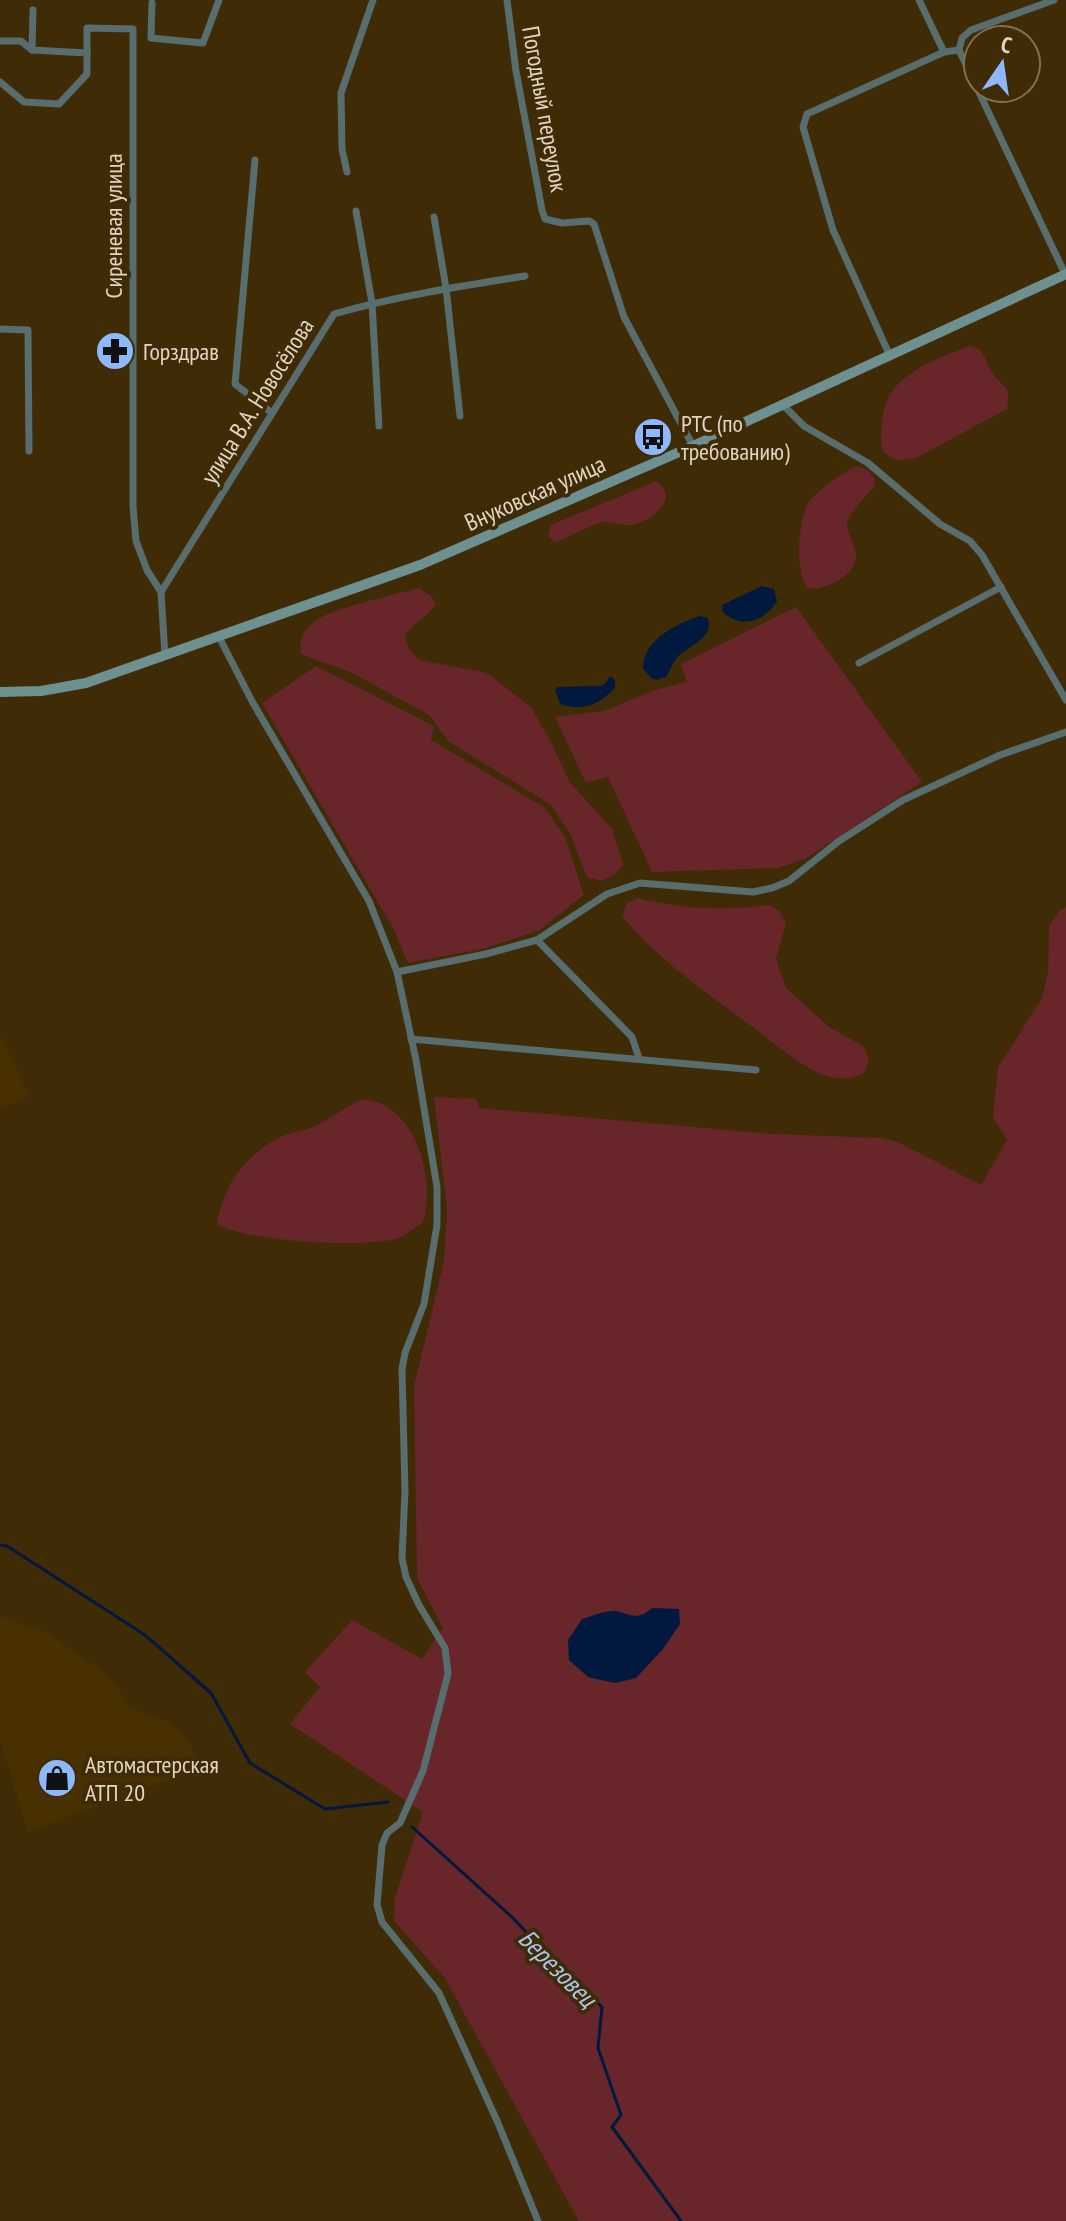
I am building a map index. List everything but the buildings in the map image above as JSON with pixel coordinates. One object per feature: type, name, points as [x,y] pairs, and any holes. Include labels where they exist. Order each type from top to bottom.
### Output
[{"type":"main road","name":"Внуковская улица","points":[[0,692],[67,688],[420,565],[693,446],[1065,274]]},
{"type":"street","points":[[152,3],[151,38],[203,43],[219,0]]},
{"type":"street","points":[[347,172],[342,149],[341,93],[373,0]]},
{"type":"street","name":"Погодный переулок","points":[[507,0],[516,71],[545,219],[562,223],[589,221],[594,224],[624,317],[693,446]]},
{"type":"street","points":[[919,0],[944,52]]},
{"type":"street","points":[[1054,0],[971,30],[962,38],[959,50],[1065,274]]},
{"type":"street","points":[[32,50],[33,10]]},
{"type":"street","name":"Сиреневая улица","points":[[87,53],[87,28],[133,29],[133,506],[136,541],[147,570],[161,592],[165,656]]},
{"type":"street","points":[[0,41],[21,41],[32,50],[87,53],[87,74],[59,104],[24,102],[0,82]]},
{"type":"street","points":[[890,356],[833,230],[803,127],[807,114],[944,52],[959,50]]},
{"type":"street","points":[[255,160],[235,384],[272,413]]},
{"type":"street","points":[[356,211],[372,303],[379,426]]},
{"type":"street","points":[[434,217],[446,288],[460,416]]},
{"type":"street","name":"улица В.А. Новосёлова","points":[[161,592],[334,314],[446,288],[525,276]]},
{"type":"street","points":[[0,329],[28,330],[29,451]]},
{"type":"street","points":[[783,405],[804,426],[868,463],[940,524],[970,541],[982,555],[1066,700]]},
{"type":"street","points":[[859,663],[1001,587]]},
{"type":"street","points":[[219,637],[253,703],[369,901],[397,972],[411,1039],[437,1187],[437,1212],[424,1304],[402,1369],[405,1491],[402,1558],[406,1577],[419,1605],[445,1648],[448,1674],[423,1771],[400,1823],[387,1833],[382,1845],[377,1905],[382,1922],[439,1993],[538,2221]]},
{"type":"street","points":[[397,972],[537,940],[607,894],[640,883],[753,892],[772,888],[789,881],[839,841],[903,800],[1000,755],[1066,732]]},
{"type":"street","points":[[537,940],[632,1037],[639,1058]]},
{"type":"street","points":[[411,1039],[756,1070]]},
{"type":"shaded area","points":[[970,346],[980,349],[991,371],[1006,388],[1007,409],[918,457],[897,461],[884,453],[881,441],[885,406],[901,381],[926,364]]},
{"type":"shaded area","points":[[858,466],[870,473],[875,485],[847,522],[856,554],[855,562],[846,575],[831,585],[807,588],[801,570],[799,546],[808,503],[831,482]]},
{"type":"shaded area","points":[[656,481],[666,495],[664,503],[645,520],[629,525],[598,523],[555,542],[548,536],[551,525]]},
{"type":"shaded area","points":[[419,588],[436,604],[405,635],[409,650],[420,660],[487,673],[531,707],[569,781],[612,829],[623,864],[616,874],[601,881],[587,877],[570,834],[551,805],[448,741],[429,715],[352,673],[301,654],[300,644],[305,631],[322,617]]},
{"type":"shaded area","points":[[796,607],[922,782],[805,859],[778,868],[652,872],[608,777],[586,783],[555,717],[603,711],[655,690],[687,682],[681,664]]},
{"type":"shaded area","points":[[316,666],[434,726],[431,740],[544,807],[565,837],[584,895],[538,931],[482,949],[408,963],[394,930],[262,703]]},
{"type":"shaded area","points":[[637,898],[704,908],[771,905],[780,912],[786,923],[776,959],[786,988],[829,1027],[863,1046],[869,1058],[865,1072],[839,1078],[813,1070],[704,991],[669,963],[622,916],[627,903]]},
{"type":"shaded area","points":[[1066,907],[1066,2221],[579,2221],[444,1977],[394,1921],[395,1898],[423,1812],[290,1724],[320,1687],[305,1672],[352,1620],[422,1659],[443,1628],[417,1578],[414,1386],[444,1261],[447,1209],[434,1097],[476,1099],[479,1108],[773,1134],[881,1138],[898,1142],[981,1185],[1007,1140],[993,1117],[998,1067],[1042,998],[1048,972],[1049,925]],"holes":[[[613,1610],[629,1617],[645,1614],[568,1640]]]},
{"type":"shaded area","points":[[0,1034],[29,1096],[0,1109]]},
{"type":"shaded area","points":[[363,1099],[384,1105],[409,1128],[426,1175],[423,1223],[396,1239],[358,1243],[277,1239],[217,1224],[231,1183],[248,1160],[283,1136],[315,1126]]},
{"type":"shaded area","points":[[0,1616],[47,1632],[117,1685],[129,1707],[171,1723],[191,1743],[197,1769],[28,1832],[0,1740]]},
{"type":"water","points":[[762,586],[774,589],[777,601],[766,614],[744,622],[722,611],[722,605]]},
{"type":"water","points":[[699,616],[708,618],[708,631],[704,637],[676,659],[666,677],[651,678],[643,668],[655,641],[662,634]]},
{"type":"water","points":[[610,676],[615,680],[615,688],[597,702],[583,707],[560,704],[555,690],[557,687],[600,686]]},
{"type":"water","points":[[652,1608],[679,1609],[680,1624],[663,1649],[636,1678],[615,1683],[588,1677],[569,1660],[568,1640],[582,1619],[611,1611],[638,1616]]},
{"type":"waterway","name":"Березовец","points":[[0,1545],[7,1546],[145,1635],[211,1693],[250,1763],[325,1809],[388,1802]]},
{"type":"waterway","name":"Березовец","points":[[412,1827],[513,1918],[561,1970],[602,2007],[598,2048],[621,2115],[612,2127],[681,2221]]},
{"type":"place","name":"Горздрав","points":[[115,351]]},
{"type":"place","name":"РТС (по требованию)","points":[[653,437]]},
{"type":"place","name":"Автомастерская АТП 20","points":[[57,1778]]}]
